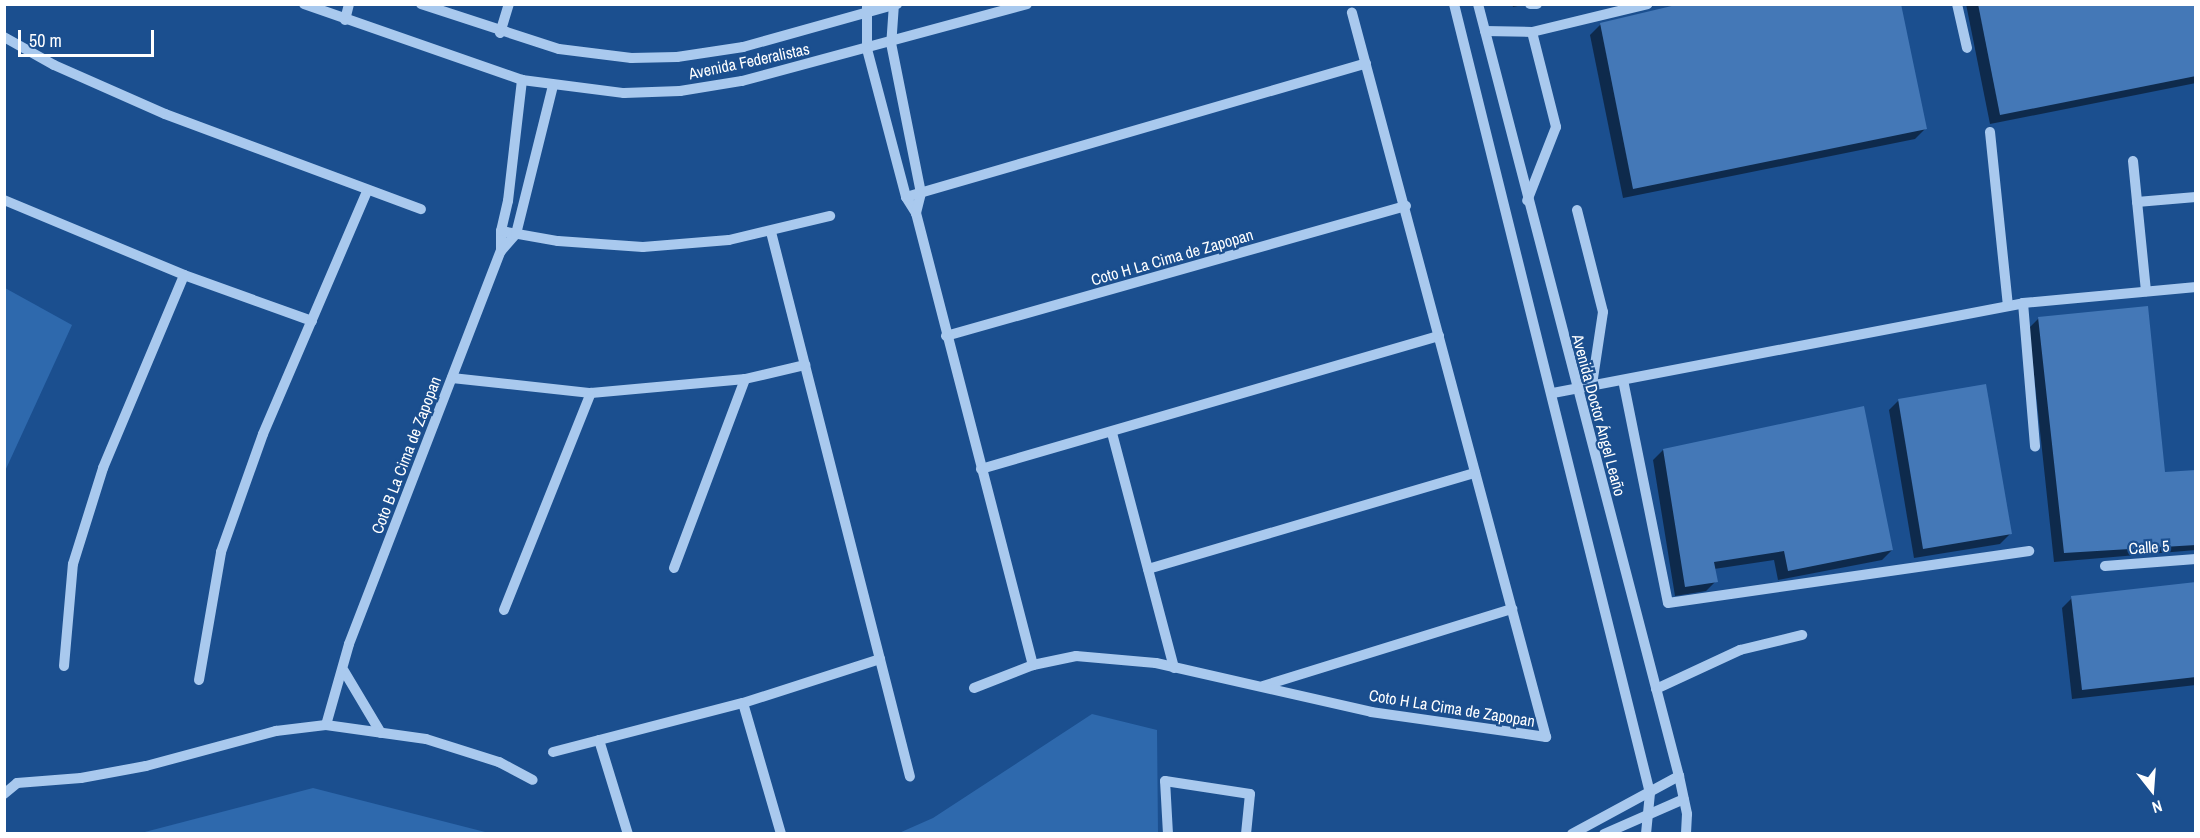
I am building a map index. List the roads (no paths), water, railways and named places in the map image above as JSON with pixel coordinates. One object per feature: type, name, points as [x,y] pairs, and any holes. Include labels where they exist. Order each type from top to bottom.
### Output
[{"type":"street","points":[[345,20],[349,4]]},
{"type":"street","name":"Avenida Federalistas","points":[[421,4],[500,33],[585,53],[676,57],[743,48],[868,9],[895,5]]},
{"type":"street","points":[[446,4],[459,19]]},
{"type":"street","points":[[500,33],[508,4]]},
{"type":"street","name":"Avenida Federalistas","points":[[309,5],[345,20],[522,80],[553,86],[624,93],[680,91],[742,81],[867,50],[1027,4]]},
{"type":"street","points":[[1454,4],[1553,393],[1650,793],[1646,834]]},
{"type":"street","name":"Avenida Doctor Ángel Leaño","points":[[1478,4],[1527,201],[1679,776],[1684,799],[1686,834]]},
{"type":"street","points":[[1530,4],[1537,4]]},
{"type":"street","points":[[1485,32],[1532,32],[1648,4]]},
{"type":"street","points":[[1957,4],[1967,48]]},
{"type":"street","points":[[895,5],[891,43],[921,193],[916,213]]},
{"type":"street","points":[[868,9],[867,50],[906,197],[916,213],[1033,665]]},
{"type":"street","name":"Coto H La Cima de Zapopan","points":[[974,688],[1033,665],[1076,656],[1174,668],[1371,712],[1546,737],[1406,206],[1352,13]]},
{"type":"street","points":[[1527,201],[1556,127],[1532,32]]},
{"type":"street","points":[[4,37],[54,65],[165,114],[421,209]]},
{"type":"street","points":[[906,197],[1366,63]]},
{"type":"street","name":"Coto B La Cima de Zapopan","points":[[501,251],[501,231],[508,201],[522,80]]},
{"type":"street","name":"Coto B La Cima de Zapopan","points":[[326,725],[344,671],[349,645],[501,251],[516,234],[553,86]]},
{"type":"street","points":[[1990,132],[2008,306]]},
{"type":"street","points":[[2133,161],[2146,291]]},
{"type":"street","points":[[199,680],[221,552],[263,434],[367,190]]},
{"type":"street","points":[[2137,202],[2196,197]]},
{"type":"street","points":[[4,200],[184,275],[312,321]]},
{"type":"street","name":"Coto H La Cima de Zapopan","points":[[946,336],[1406,206]]},
{"type":"street","points":[[1577,210],[1603,312],[1592,386]]},
{"type":"street","points":[[501,231],[643,247],[771,232],[830,216]]},
{"type":"street","points":[[771,232],[910,777]]},
{"type":"street","points":[[64,666],[73,564],[103,468],[184,275]]},
{"type":"street","points":[[1553,393],[2023,303],[2196,287]]},
{"type":"street","points":[[2023,303],[2036,446]]},
{"type":"street","points":[[981,469],[1112,433],[1439,336]]},
{"type":"street","points":[[452,378],[591,393],[745,379],[805,365]]},
{"type":"street","points":[[674,568],[745,379]]},
{"type":"street","points":[[1623,380],[1668,603],[2028,551]]},
{"type":"street","points":[[504,610],[591,393]]},
{"type":"street","points":[[1112,433],[1174,668]]},
{"type":"street","points":[[1148,569],[1475,473]]},
{"type":"street","name":"Calle 5","points":[[2105,566],[2196,559]]},
{"type":"street","name":"Coto H La Cima de Zapopan","points":[[1260,687],[1512,609]]},
{"type":"street","points":[[1656,689],[1740,650],[1802,635]]},
{"type":"street","points":[[553,752],[743,703],[880,659]]},
{"type":"street","points":[[344,671],[381,733]]},
{"type":"street","points":[[743,703],[781,834]]},
{"type":"street","points":[[4,794],[17,783],[81,778],[146,766],[276,731],[326,725],[426,739],[499,762],[533,780]]},
{"type":"street","points":[[599,740],[628,834]]},
{"type":"street","points":[[1572,834],[1679,776]]},
{"type":"street","points":[[1168,834],[1165,781],[1250,794],[1246,834]]},
{"type":"street","points":[[1604,834],[1684,799]]}]
